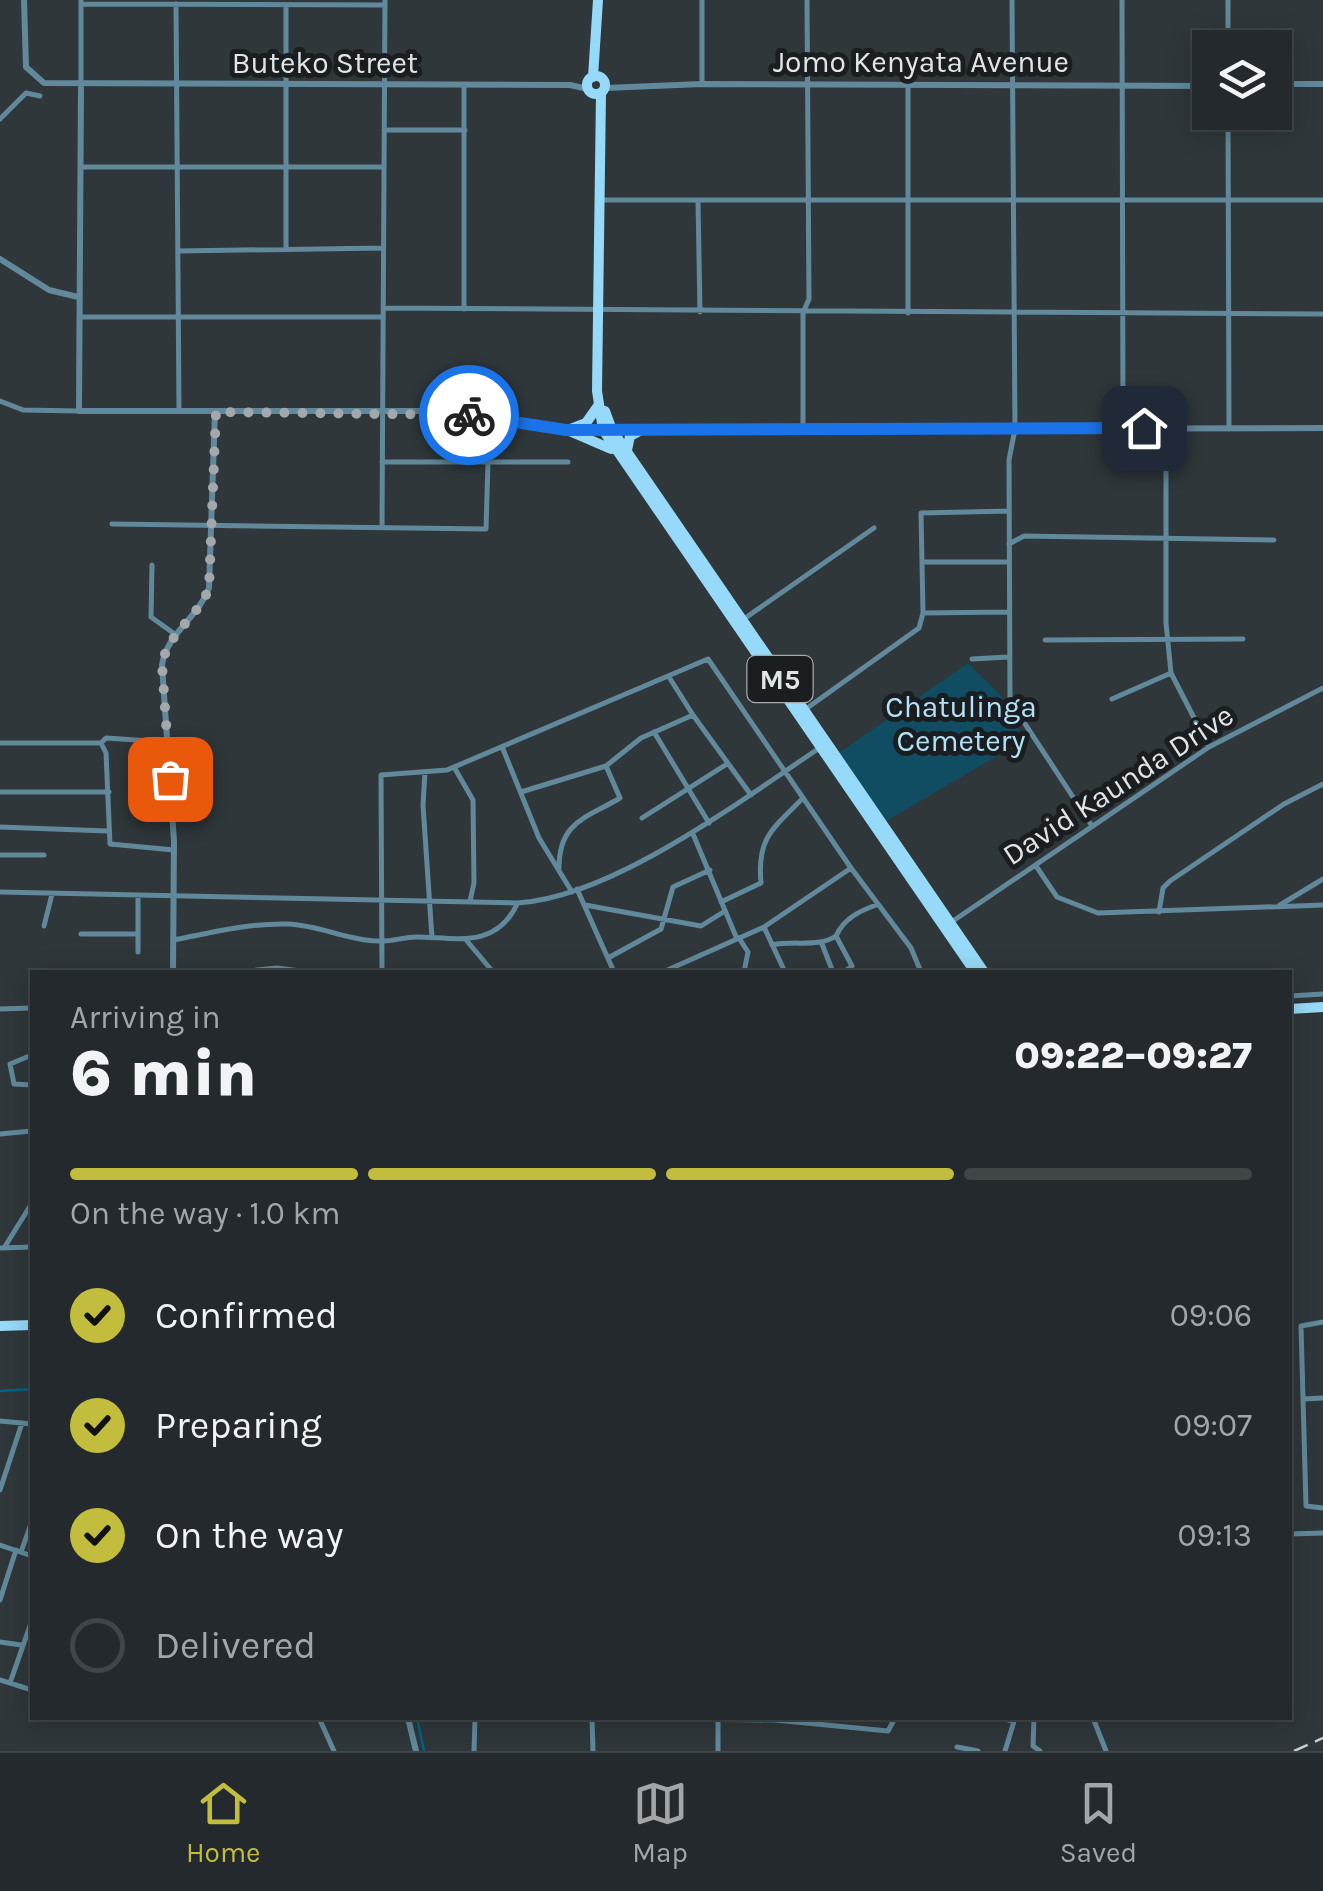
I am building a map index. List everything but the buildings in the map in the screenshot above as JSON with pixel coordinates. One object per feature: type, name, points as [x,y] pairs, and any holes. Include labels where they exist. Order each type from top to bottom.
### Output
[{"type":"main road","name":"M5","points":[[598,0],[598,406],[622,452],[975,970]]},
{"type":"main road","name":"M5","points":[[597,376],[608,430]]},
{"type":"main road","points":[[566,430],[586,424],[598,406]]},
{"type":"main road","points":[[566,430],[622,452],[628,439],[642,429]]},
{"type":"main road","name":"M5","points":[[947,926],[982,970]]},
{"type":"main road","points":[[1292,1008],[1323,1006]]},
{"type":"main road","points":[[0,1326],[30,1325]]},
{"type":"street","name":"Buteko Street","points":[[24,0],[24,57],[30,74],[44,83],[632,85]]},
{"type":"street","points":[[702,0],[702,84]]},
{"type":"street","points":[[803,429],[803,313],[809,299],[807,0]]},
{"type":"street","points":[[1012,0],[1015,429],[1008,544],[1011,707],[1092,826]]},
{"type":"street","points":[[1122,0],[1122,428]]},
{"type":"street","points":[[1228,0],[1228,30]]},
{"type":"street","points":[[80,410],[80,2],[286,6],[385,2],[382,526]]},
{"type":"street","points":[[176,4],[179,411]]},
{"type":"street","points":[[286,6],[286,249]]},
{"type":"street","points":[[1292,84],[1323,84]]},
{"type":"street","points":[[464,85],[464,309]]},
{"type":"street","name":"Jomo Kenyata Avenue","points":[[632,85],[1192,86]]},
{"type":"street","points":[[908,86],[908,312]]},
{"type":"street","points":[[0,119],[26,94],[40,96]]},
{"type":"street","points":[[384,130],[464,130]]},
{"type":"street","points":[[1228,130],[1228,429]]},
{"type":"street","points":[[82,168],[384,167]]},
{"type":"street","points":[[598,200],[1323,200]]},
{"type":"street","points":[[698,201],[700,312]]},
{"type":"street","points":[[178,251],[384,248]]},
{"type":"street","points":[[0,259],[49,290],[79,297]]},
{"type":"street","points":[[383,308],[1323,314]]},
{"type":"street","points":[[80,317],[383,317]]},
{"type":"street","points":[[0,401],[23,410],[449,411],[566,430],[1323,428]]},
{"type":"street","points":[[173,970],[174,850],[162,665],[176,634],[196,614],[209,588],[216,412]]},
{"type":"street","points":[[1166,428],[1166,638],[1170,673],[1208,747]]},
{"type":"street","points":[[382,462],[568,462]]},
{"type":"street","points":[[112,524],[486,529],[488,462]]},
{"type":"street","points":[[799,713],[910,636],[922,622],[920,517],[924,511],[1009,511]]},
{"type":"street","points":[[738,623],[874,528]]},
{"type":"street","points":[[1009,528],[1024,536]]},
{"type":"street","points":[[1008,544],[1024,536],[1274,540]]},
{"type":"street","points":[[923,562],[1008,562]]},
{"type":"street","points":[[152,566],[152,620],[176,634]]},
{"type":"street","points":[[924,613],[1008,612]]},
{"type":"street","points":[[1045,640],[1243,639]]},
{"type":"street","points":[[972,658],[1009,658]]},
{"type":"street","points":[[382,970],[381,775],[454,768],[708,659],[802,800],[910,948],[920,970]]},
{"type":"street","points":[[1112,699],[1170,673]]},
{"type":"street","points":[[668,677],[751,796]]},
{"type":"street","name":"David Kaunda Drive","points":[[947,926],[1208,747],[1323,688]]},
{"type":"street","points":[[521,792],[606,766],[654,732],[692,715]]},
{"type":"street","points":[[654,732],[709,824]]},
{"type":"street","points":[[0,743],[101,743],[106,738],[134,736],[166,742]]},
{"type":"street","points":[[101,743],[106,753],[108,831],[113,846],[174,850]]},
{"type":"street","points":[[0,895],[381,898],[517,904],[551,900],[693,834],[822,746]]},
{"type":"street","points":[[503,749],[558,871],[584,905],[613,970]]},
{"type":"street","points":[[642,818],[727,764]]},
{"type":"street","points":[[558,871],[560,853],[575,820],[620,798],[606,766]]},
{"type":"street","points":[[454,768],[473,800],[474,883],[470,901]]},
{"type":"street","points":[[425,772],[423,805],[432,938]]},
{"type":"street","points":[[1159,912],[1163,888],[1170,881],[1284,804],[1323,784]]},
{"type":"street","points":[[0,792],[108,792]]},
{"type":"street","points":[[722,902],[761,883],[758,860],[767,834],[802,800]]},
{"type":"street","points":[[0,827],[108,831]]},
{"type":"street","points":[[693,834],[725,911],[748,952],[744,970]]},
{"type":"street","points":[[0,856],[44,855]]},
{"type":"street","points":[[1036,866],[1065,903],[1098,912],[1323,905]]},
{"type":"street","points":[[667,970],[764,927],[850,868]]},
{"type":"street","points":[[608,958],[661,929],[673,888],[710,870]]},
{"type":"street","points":[[1278,906],[1323,879]]},
{"type":"street","points":[[44,926],[52,894]]},
{"type":"street","points":[[138,896],[138,952]]},
{"type":"street","points":[[174,940],[275,924],[308,926],[382,942],[432,938],[467,942],[507,919],[517,904]]},
{"type":"street","points":[[584,905],[706,926],[725,911]]},
{"type":"street","points":[[772,945],[800,940],[822,944],[836,936],[852,916],[876,905]]},
{"type":"street","points":[[764,927],[784,970]]},
{"type":"street","points":[[81,934],[138,934]]},
{"type":"street","points":[[836,936],[852,966],[847,970]]},
{"type":"street","points":[[467,942],[491,970]]},
{"type":"street","points":[[822,944],[831,970]]},
{"type":"street","points":[[258,970],[293,970]]},
{"type":"street","points":[[1292,996],[1323,994]]},
{"type":"street","points":[[0,1009],[30,1008]]},
{"type":"street","points":[[30,1056],[10,1064],[14,1084],[30,1085]]},
{"type":"street","points":[[0,1134],[30,1131]]},
{"type":"street","points":[[2,1248],[30,1206]]},
{"type":"street","points":[[2,1248],[30,1247]]},
{"type":"street","points":[[1323,1322],[1302,1326],[1306,1506],[1323,1508]]},
{"type":"street","points":[[1304,1399],[1323,1398]]},
{"type":"street","points":[[0,1421],[30,1424]]},
{"type":"street","points":[[0,1490],[22,1423]]},
{"type":"street","points":[[0,1600],[30,1526]]},
{"type":"street","points":[[1292,1534],[1323,1533]]},
{"type":"street","points":[[0,1545],[30,1555]]},
{"type":"street","points":[[10,1683],[30,1625]]},
{"type":"street","points":[[0,1642],[21,1645]]},
{"type":"street","points":[[0,1680],[30,1689]]},
{"type":"street","points":[[320,1720],[334,1751]]},
{"type":"street","points":[[408,1720],[416,1751]]},
{"type":"street","points":[[474,1751],[475,1720]]},
{"type":"street","points":[[593,1751],[594,1720]]},
{"type":"street","points":[[718,1720],[718,1751]]},
{"type":"street","points":[[744,1720],[888,1731],[894,1720]]},
{"type":"street","points":[[1005,1751],[1014,1720]]},
{"type":"street","points":[[1034,1720],[1032,1746],[1040,1751]]},
{"type":"street","points":[[1094,1720],[1106,1751]]},
{"type":"street","points":[[957,1747],[978,1751]]},
{"type":"green space","name":"Chatulinga Cemetery","points":[[968,663],[1010,709],[1019,730],[1019,743],[883,823],[836,755]]},
{"type":"waterway","points":[[0,1391],[30,1389]]},
{"type":"waterway","points":[[417,1720],[424,1751]]},
{"type":"railway","points":[[1294,1751],[1323,1738]]},
{"type":"way so far","points":[[170,779],[162,665],[166,648],[196,614],[209,588],[216,412],[449,411],[469,415]]},
{"type":"route","points":[[469,415],[514,425],[566,430],[1144,428]]}]
